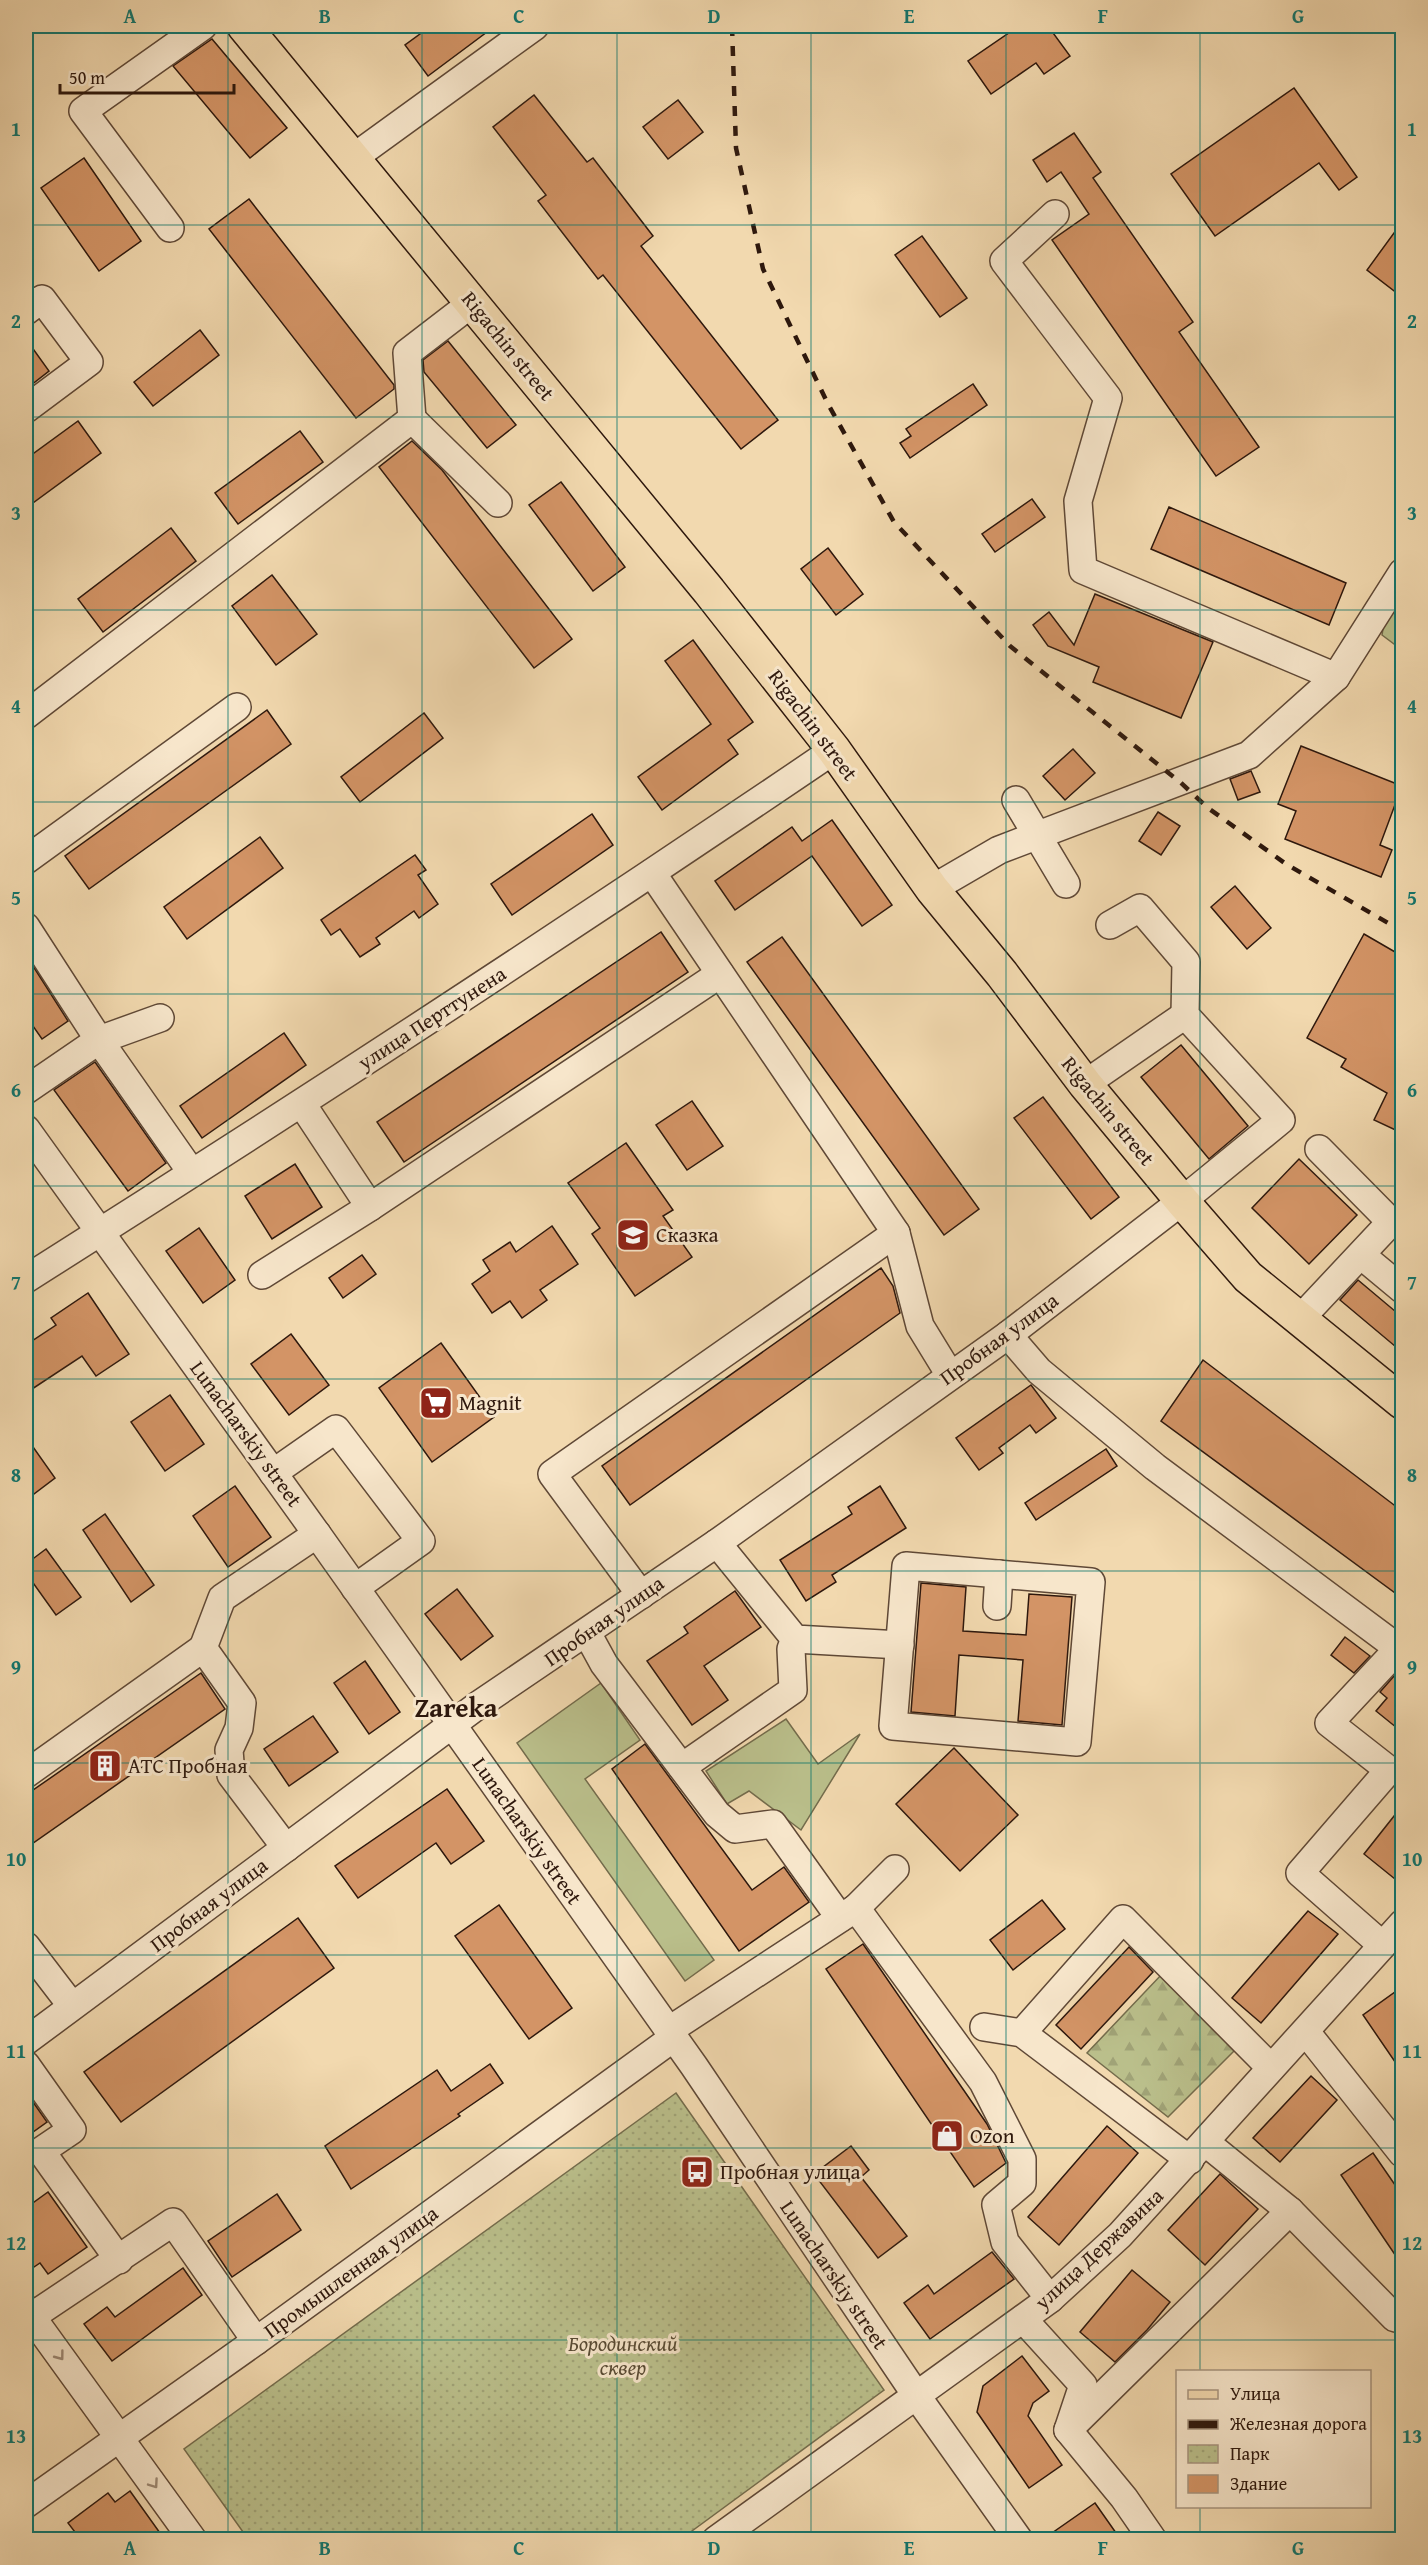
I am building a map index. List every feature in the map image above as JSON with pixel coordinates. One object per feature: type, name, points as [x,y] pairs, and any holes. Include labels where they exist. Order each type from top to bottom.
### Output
[{"type":"main road","name":"Rigachin street","points":[[244,26],[709,591],[834,750],[932,889],[1002,974],[1085,1084],[1182,1201],[1248,1277],[1402,1402]]},
{"type":"street","points":[[170,228],[83,111],[203,26]]},
{"type":"street","points":[[353,158],[535,26]]},
{"type":"street","points":[[1055,214],[1004,261],[1108,398],[1078,501],[1083,570],[1336,677]]},
{"type":"street","points":[[26,311],[42,298],[89,362],[26,408]]},
{"type":"street","points":[[472,303],[407,353],[412,419],[498,503]]},
{"type":"street","points":[[26,715],[412,419]]},
{"type":"street","points":[[932,889],[999,850],[1249,756],[1336,677],[1402,573]]},
{"type":"street","points":[[26,860],[237,707]]},
{"type":"street","name":"улица Перттунена","points":[[26,1279],[302,1104],[834,750]]},
{"type":"street","points":[[1016,800],[1066,884]]},
{"type":"street","points":[[652,873],[896,1233],[920,1326],[950,1375]]},
{"type":"street","points":[[1085,1084],[1185,1015],[1186,962],[1140,908],[1110,925]]},
{"type":"street","points":[[26,927],[99,1040],[192,1173]]},
{"type":"street","points":[[262,1275],[370,1207],[720,974]]},
{"type":"street","name":"Пробная улица","points":[[26,2041],[452,1725],[717,1543],[1008,1335],[1182,1201],[1281,1120],[1185,1015]]},
{"type":"street","points":[[26,1090],[99,1040],[160,1018]]},
{"type":"street","points":[[302,1104],[370,1207]]},
{"type":"street","name":"Lunacharskiy street","points":[[26,1129],[317,1534],[671,2035],[916,2395],[1019,2540]]},
{"type":"street","points":[[1300,1319],[1396,1220],[1319,1149]]},
{"type":"street","points":[[641,1595],[552,1474],[896,1233]]},
{"type":"street","points":[[1361,1255],[1402,1289]]},
{"type":"street","points":[[1008,1335],[1039,1371],[1155,1467],[1401,1650],[1329,1723],[1389,1770],[1300,1873],[1396,1934]]},
{"type":"street","points":[[273,1473],[336,1429],[421,1540],[355,1588]]},
{"type":"street","points":[[26,1774],[203,1648],[222,1598],[317,1534]]},
{"type":"street","points":[[717,1543],[795,1639],[900,1645]]},
{"type":"street","points":[[906,1566],[1091,1582],[1077,1742],[892,1726],[900,1645],[906,1566]]},
{"type":"street","points":[[997,1606],[999,1574]]},
{"type":"street","points":[[587,1633],[604,1664],[717,1814],[735,1829],[773,1824],[848,1913],[982,2082],[1022,2159],[1022,2183],[996,2205],[1005,2242],[1050,2299]]},
{"type":"street","points":[[682,1767],[793,1690],[791,1649],[795,1639]]},
{"type":"street","points":[[203,1648],[242,1703],[239,1728],[229,1750],[231,1776],[286,1848]]},
{"type":"street","name":"Промышленная улица","points":[[26,2504],[256,2341],[671,2035],[848,1913],[894,1869]]},
{"type":"street","points":[[1022,2033],[1123,1919],[1271,2068]]},
{"type":"street","name":"улица Державина","points":[[716,2540],[1050,2299],[1120,2235],[1396,1934]]},
{"type":"street","points":[[26,1947],[72,2007]]},
{"type":"street","points":[[984,2027],[1022,2033],[1290,2211],[1395,2318],[1402,2313]]},
{"type":"street","points":[[1306,2032],[1393,2122],[1402,2153]]},
{"type":"street","points":[[26,2065],[72,2130],[41,2151],[118,2260]]},
{"type":"street","points":[[1068,2430],[1290,2211]]},
{"type":"street","points":[[193,2540],[120,2436],[28,2313],[118,2260],[173,2222],[256,2341]]},
{"type":"street","points":[[1023,2319],[1083,2385],[1068,2430]]},
{"type":"street","points":[[1068,2430],[1124,2498],[1153,2540]]},
{"type":"green space","points":[[1402,586],[1402,650],[1382,635],[1386,611]]},
{"type":"green space","points":[[601,1683],[640,1740],[585,1779],[714,1960],[685,1981],[517,1743]]},
{"type":"green space","points":[[786,1719],[818,1764],[860,1734],[801,1830],[749,1791],[727,1804],[706,1771]]},
{"type":"green space","points":[[1162,1974],[1237,2048],[1168,2117],[1087,2053]]},
{"type":"green space","name":"Бородинский сквер","points":[[676,2093],[884,2390],[681,2539],[248,2539],[184,2449]]},
{"type":"building","points":[[431,26],[495,26],[428,76],[405,45]]},
{"type":"building","points":[[1019,26],[1048,26],[1070,56],[1044,74],[1036,63],[991,94],[968,61]]},
{"type":"building","points":[[212,39],[287,128],[250,158],[173,66]]},
{"type":"building","points":[[1294,88],[1357,177],[1339,190],[1319,163],[1215,236],[1171,174]]},
{"type":"building","points":[[534,95],[587,162],[593,158],[653,236],[641,246],[778,420],[741,449],[603,275],[598,279],[538,201],[546,195],[493,127]]},
{"type":"building","points":[[678,100],[703,132],[668,159],[643,127]]},
{"type":"building","points":[[1074,133],[1101,172],[1093,178],[1193,322],[1179,332],[1259,447],[1216,476],[1052,240],[1089,214],[1061,172],[1047,182],[1033,160]]},
{"type":"building","points":[[84,158],[141,241],[99,271],[41,188]]},
{"type":"building","points":[[249,199],[394,385],[394,389],[356,418],[209,229]]},
{"type":"building","points":[[1402,222],[1402,297],[1367,270]]},
{"type":"building","points":[[922,236],[967,298],[940,317],[895,255]]},
{"type":"building","points":[[200,330],[219,355],[153,406],[134,382]]},
{"type":"building","points":[[26,339],[49,371],[26,389]]},
{"type":"building","points":[[448,341],[516,425],[487,448],[424,372],[423,360]]},
{"type":"building","points":[[973,384],[987,405],[910,458],[900,443],[911,436],[906,429]]},
{"type":"building","points":[[78,421],[101,453],[26,508],[26,459]]},
{"type":"building","points":[[300,431],[323,462],[238,524],[215,493]]},
{"type":"building","points":[[412,441],[442,470],[572,639],[534,668],[379,467]]},
{"type":"building","points":[[561,482],[625,567],[593,591],[529,505]]},
{"type":"building","points":[[1032,499],[1045,517],[995,552],[982,534]]},
{"type":"building","points":[[1169,507],[1346,583],[1329,625],[1151,549]]},
{"type":"building","points":[[171,528],[196,561],[103,632],[78,599]]},
{"type":"building","points":[[828,548],[863,594],[836,615],[801,569]]},
{"type":"building","points":[[272,575],[317,634],[276,665],[232,606]]},
{"type":"building","points":[[1095,594],[1213,642],[1181,718],[1093,682],[1099,667],[1048,646],[1033,625],[1049,612],[1074,645]]},
{"type":"building","points":[[693,640],[753,722],[728,740],[738,754],[662,810],[638,777],[711,724],[665,661]]},
{"type":"building","points":[[267,710],[291,744],[89,889],[65,856]]},
{"type":"building","points":[[424,713],[443,738],[360,802],[341,777]]},
{"type":"building","points":[[1301,746],[1402,786],[1380,845],[1392,850],[1381,877],[1285,839],[1296,811],[1278,804]]},
{"type":"building","points":[[1073,749],[1095,773],[1065,800],[1043,776]]},
{"type":"building","points":[[1251,771],[1260,792],[1238,800],[1230,779]]},
{"type":"building","points":[[1158,812],[1180,826],[1161,855],[1139,841]]},
{"type":"building","points":[[592,814],[613,845],[512,915],[491,884]]},
{"type":"building","points":[[832,820],[892,905],[862,926],[812,856],[735,910],[715,881],[792,827],[802,841]]},
{"type":"building","points":[[260,837],[283,868],[187,939],[164,907]]},
{"type":"building","points":[[415,855],[426,870],[418,875],[438,904],[419,918],[414,911],[376,938],[380,944],[360,957],[340,929],[331,935],[321,920]]},
{"type":"building","points":[[1235,886],[1271,928],[1247,949],[1211,907]]},
{"type":"building","points":[[661,932],[688,972],[404,1162],[377,1122]]},
{"type":"building","points":[[1364,934],[1402,956],[1402,1133],[1374,1120],[1387,1093],[1341,1067],[1346,1059],[1307,1038]]},
{"type":"building","points":[[782,937],[979,1209],[944,1235],[747,962]]},
{"type":"building","points":[[26,955],[68,1021],[42,1039],[26,1016]]},
{"type":"building","points":[[284,1033],[306,1065],[202,1138],[180,1106]]},
{"type":"building","points":[[1181,1045],[1248,1126],[1209,1159],[1141,1077]]},
{"type":"building","points":[[95,1062],[166,1163],[128,1191],[54,1090]]},
{"type":"building","points":[[1043,1097],[1119,1197],[1091,1219],[1014,1118]]},
{"type":"building","points":[[692,1101],[723,1146],[687,1170],[656,1125]]},
{"type":"building","name":"Сказка","points":[[626,1143],[673,1210],[663,1216],[692,1257],[635,1296],[592,1234],[600,1228],[568,1183]]},
{"type":"building","points":[[1299,1159],[1357,1215],[1309,1264],[1252,1208]]},
{"type":"building","points":[[295,1164],[322,1207],[272,1239],[245,1196]]},
{"type":"building","points":[[552,1226],[578,1264],[540,1290],[547,1300],[522,1318],[510,1301],[492,1313],[472,1284],[490,1271],[483,1260],[510,1242],[516,1252]]},
{"type":"building","points":[[199,1228],[235,1280],[203,1303],[166,1251]]},
{"type":"building","points":[[362,1255],[376,1274],[343,1298],[329,1278]]},
{"type":"building","points":[[881,1268],[893,1286],[900,1313],[630,1505],[602,1466]]},
{"type":"building","points":[[1358,1280],[1402,1317],[1402,1352],[1340,1300]]},
{"type":"building","points":[[88,1293],[129,1354],[96,1376],[82,1356],[26,1393],[26,1345],[56,1325],[51,1318]]},
{"type":"building","points":[[291,1334],[329,1385],[289,1415],[251,1364]]},
{"type":"building","name":"Magnit","points":[[441,1343],[494,1417],[432,1462],[379,1388]]},
{"type":"building","points":[[1203,1360],[1402,1511],[1402,1598],[1161,1421]]},
{"type":"building","points":[[1031,1385],[1056,1418],[1036,1433],[1030,1425],[999,1448],[1003,1453],[979,1470],[956,1438]]},
{"type":"building","points":[[170,1395],[204,1444],[165,1471],[131,1422]]},
{"type":"building","points":[[26,1437],[55,1478],[26,1500]]},
{"type":"building","points":[[1106,1449],[1117,1466],[1036,1520],[1025,1503]]},
{"type":"building","points":[[235,1486],[271,1537],[228,1567],[193,1516]]},
{"type":"building","points":[[880,1486],[906,1528],[832,1575],[836,1582],[806,1601],[780,1560],[852,1514],[848,1507]]},
{"type":"building","points":[[105,1514],[154,1585],[131,1602],[83,1530]]},
{"type":"building","points":[[46,1549],[81,1597],[56,1615],[26,1573],[26,1564]]},
{"type":"building","points":[[921,1583],[966,1587],[963,1631],[1026,1635],[1029,1594],[1072,1597],[1062,1725],[1018,1721],[1023,1660],[959,1655],[955,1716],[911,1712]]},
{"type":"building","points":[[457,1589],[493,1636],[461,1660],[425,1614]]},
{"type":"building","points":[[735,1591],[761,1627],[704,1666],[728,1700],[692,1725],[647,1661],[688,1633],[684,1627]]},
{"type":"building","points":[[1345,1637],[1370,1656],[1354,1673],[1331,1655]]},
{"type":"building","points":[[365,1661],[400,1712],[369,1734],[334,1683]]},
{"type":"building","name":"АТС Пробная","points":[[201,1673],[225,1709],[26,1848],[26,1795]]},
{"type":"building","points":[[1395,1675],[1402,1679],[1402,1732],[1376,1711],[1387,1698],[1380,1692]]},
{"type":"building","points":[[313,1716],[338,1752],[289,1786],[264,1749]]},
{"type":"building","points":[[645,1744],[752,1890],[784,1867],[809,1902],[739,1951],[612,1769]]},
{"type":"building","points":[[954,1748],[1018,1815],[960,1871],[896,1804]]},
{"type":"building","points":[[447,1789],[484,1841],[451,1864],[436,1843],[358,1898],[335,1866]]},
{"type":"building","points":[[1402,1806],[1402,1870],[1395,1879],[1364,1854]]},
{"type":"building","points":[[1042,1900],[1065,1929],[1013,1970],[990,1940]]},
{"type":"building","points":[[499,1905],[572,2008],[529,2039],[455,1936]]},
{"type":"building","points":[[1308,1911],[1338,1934],[1261,2023],[1232,1998]]},
{"type":"building","points":[[298,1918],[334,1968],[121,2122],[84,2072]]},
{"type":"building","points":[[863,1944],[987,2124],[1006,2163],[974,2187],[826,1969]]},
{"type":"building","points":[[1129,1947],[1153,1972],[1081,2049],[1056,2025]]},
{"type":"building","points":[[1402,1987],[1402,2072],[1363,2015]]},
{"type":"building","points":[[490,2064],[503,2083],[458,2114],[460,2116],[351,2189],[325,2146],[437,2070],[451,2091]]},
{"type":"building","points":[[1311,2076],[1337,2100],[1280,2162],[1253,2138]]},
{"type":"building","points":[[26,2092],[47,2122],[26,2137]]},
{"type":"building","points":[[1107,2126],[1138,2153],[1059,2245],[1028,2217]]},
{"type":"building","points":[[851,2146],[869,2170],[861,2177],[907,2236],[878,2258],[814,2174]]},
{"type":"building","points":[[1373,2153],[1402,2195],[1402,2265],[1341,2175]]},
{"type":"building","points":[[1220,2174],[1258,2209],[1205,2265],[1168,2230]]},
{"type":"building","points":[[48,2192],[87,2247],[48,2274],[40,2263],[34,2267],[26,2255],[26,2208]]},
{"type":"building","points":[[277,2194],[301,2230],[232,2277],[208,2241]]},
{"type":"building","points":[[992,2252],[1014,2279],[930,2339],[904,2303],[928,2285],[934,2294]]},
{"type":"building","points":[[183,2268],[202,2295],[112,2361],[84,2324],[107,2307],[115,2317]]},
{"type":"building","points":[[1132,2270],[1170,2302],[1147,2330],[1115,2362],[1080,2332]]},
{"type":"building","points":[[1022,2356],[1049,2391],[1033,2403],[1028,2416],[1062,2465],[1029,2488],[977,2412],[983,2386]]},
{"type":"building","points":[[130,2491],[165,2540],[81,2540],[68,2523],[108,2493],[115,2502]]},
{"type":"building","points":[[1095,2503],[1121,2540],[1042,2540]]},
{"type":"railway","points":[[732,26],[736,148],[763,269],[828,404],[894,522],[1010,646],[1180,782],[1208,808],[1286,864],[1402,931]]},
{"type":"place","name":"Сказка","points":[[633,1235]]},
{"type":"place","name":"Magnit","points":[[436,1403]]},
{"type":"place","name":"АТС Пробная","points":[[105,1766]]},
{"type":"place","name":"Ozon","points":[[947,2136]]},
{"type":"place","name":"Пробная улица","points":[[697,2172]]},
{"type":"district","name":"Zareka","points":[[456,1708]]}]
